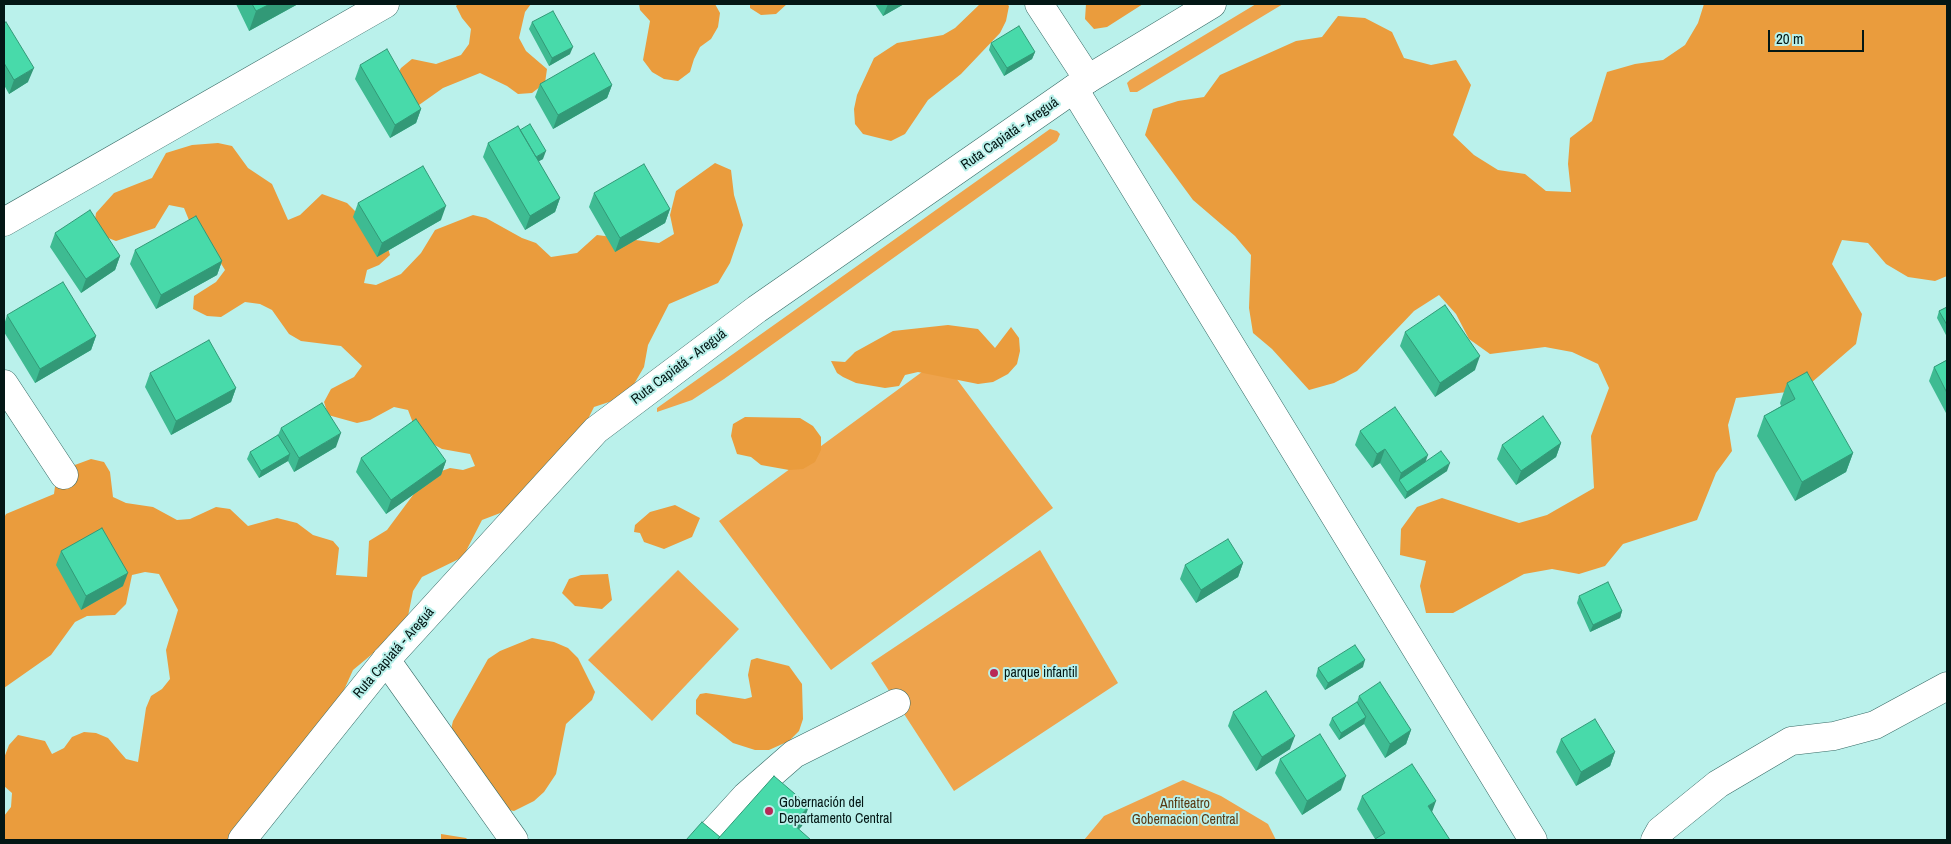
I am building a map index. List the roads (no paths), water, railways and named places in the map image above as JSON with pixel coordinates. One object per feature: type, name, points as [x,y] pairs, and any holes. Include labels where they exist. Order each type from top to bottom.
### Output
[{"type":"street","points":[[4,222],[385,4]]},
{"type":"street","points":[[1039,4],[1081,84],[1533,840]]},
{"type":"street","name":"Ruta Capiatá - Areguá","points":[[242,840],[386,660],[596,430],[757,309],[1081,84],[1212,4]]},
{"type":"street","points":[[4,384],[64,475]]},
{"type":"street","points":[[386,660],[514,840]]},
{"type":"street","points":[[1655,840],[1660,831],[1718,784],[1791,741],[1834,736],[1875,725],[1947,686]]},
{"type":"street","points":[[706,840],[746,796],[794,754],[896,703]]},
{"type":"place","name":"parque infantil","points":[[994,673]]},
{"type":"place","name":"Gobernación del Departamento Central","points":[[769,811]]},
{"type":"park label","name":"Anfiteatro Gobernacion Central","points":[[1185,812]]}]
